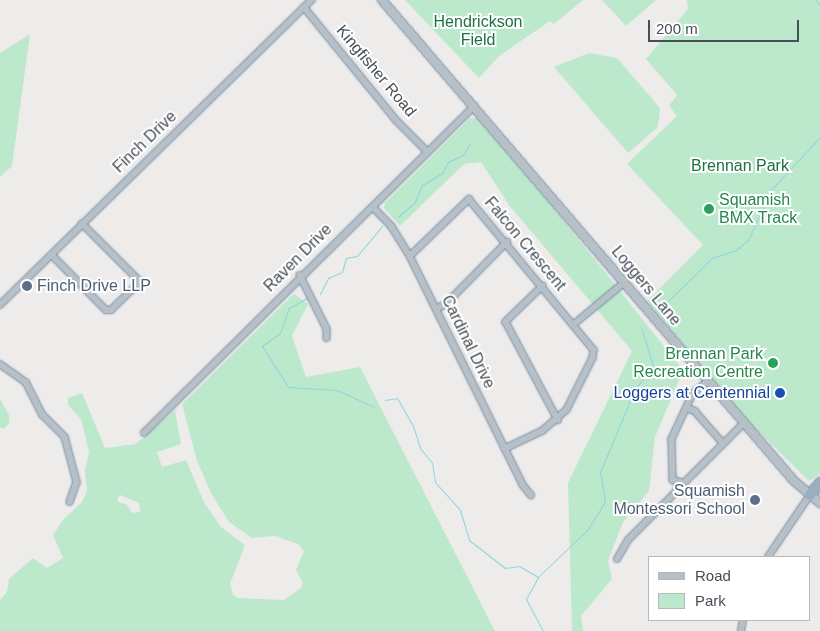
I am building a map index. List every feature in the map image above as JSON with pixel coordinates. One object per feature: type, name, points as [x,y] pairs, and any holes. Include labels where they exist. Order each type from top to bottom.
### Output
[{"type":"highway","points":[[810,495],[820,483]]},
{"type":"street","name":"Finch Drive","points":[[0,305],[311,0]]},
{"type":"street","name":"Loggers Lane","points":[[382,0],[475,106],[794,481],[810,495]]},
{"type":"street","name":"Kingfisher Road","points":[[304,7],[396,120],[428,152]]},
{"type":"street","name":"Raven Drive","points":[[144,433],[300,275],[373,207],[475,106]]},
{"type":"street","name":"Falcon Crescent","points":[[410,256],[469,199],[574,324],[594,354],[570,404],[558,420]]},
{"type":"street","name":"Cardinal Drive","points":[[373,207],[392,227],[410,256],[505,449],[531,495]]},
{"type":"street","points":[[52,255],[106,310],[111,310],[137,285],[138,280],[82,224]]},
{"type":"street","points":[[436,309],[446,304],[507,242]]},
{"type":"street","points":[[300,275],[327,329],[327,338]]},
{"type":"street","points":[[574,324],[625,282]]},
{"type":"street","points":[[505,449],[543,431],[558,420],[506,322],[543,286]]},
{"type":"street","points":[[0,364],[26,382],[43,415],[65,437],[76,482],[70,502]]},
{"type":"street","points":[[709,381],[693,394],[672,441],[672,478],[678,483],[684,482],[744,423]]},
{"type":"street","points":[[687,408],[695,411],[723,443]]},
{"type":"street","points":[[617,559],[628,540],[676,492],[678,483]]},
{"type":"street","points":[[769,556],[810,495],[820,503]]},
{"type":"green space","name":"Hendrickson Field","points":[[405,0],[583,0],[554,24],[550,21],[499,56],[479,78]]},
{"type":"green space","points":[[602,0],[656,0],[626,26]]},
{"type":"green space","name":"Brennan Park","points":[[687,0],[820,0],[820,474],[809,481],[753,426],[647,301],[703,245],[627,164],[677,116],[669,106],[677,95],[646,59],[688,9]]},
{"type":"green space","points":[[30,34],[12,166],[0,177],[0,53]]},
{"type":"green space","points":[[589,53],[617,58],[660,108],[658,127],[628,153],[554,67]]},
{"type":"green space","points":[[470,118],[477,118],[556,211],[683,370],[655,437],[649,491],[623,522],[608,561],[612,579],[581,616],[583,631],[572,631],[568,483],[632,351],[509,205],[481,162],[464,164],[400,226],[384,208],[385,203]]},
{"type":"green space","points":[[294,294],[308,304],[292,336],[306,377],[360,367],[495,631],[0,631],[0,600],[7,592],[9,579],[33,558],[47,568],[63,558],[53,535],[63,520],[82,502],[87,491],[85,470],[89,452],[81,419],[68,405],[68,398],[82,393],[105,448],[136,444],[175,410],[181,444],[157,452],[162,467],[186,460],[204,502],[221,527],[245,545],[230,584],[233,595],[238,598],[284,600],[301,588],[303,583],[296,570],[304,551],[298,544],[275,536],[252,538],[229,522],[211,493],[197,461],[182,404]],"holes":[[[120,495],[139,503],[140,512],[132,513],[126,504],[120,503],[117,500]]]},
{"type":"green space","points":[[0,399],[9,415],[9,423],[4,429],[0,427]]},
{"type":"waterway","points":[[815,0],[820,5]]},
{"type":"waterway","points":[[664,305],[712,258],[736,250],[748,240],[772,189],[820,137]]},
{"type":"waterway","points":[[398,217],[415,202],[421,186],[442,173],[448,162],[463,155],[470,143]]},
{"type":"waterway","points":[[320,294],[328,278],[342,272],[346,258],[357,256],[382,226]]},
{"type":"waterway","points":[[307,298],[289,308],[280,333],[262,346],[288,387],[337,390],[374,407]]},
{"type":"waterway","points":[[543,631],[526,599],[538,577],[588,529],[605,502],[600,472],[635,389],[653,366],[642,329]]},
{"type":"waterway","points":[[385,400],[397,398],[413,426],[420,448],[432,463],[435,482],[460,510],[469,540],[505,568],[519,566],[538,577]]},
{"type":"place","name":"Squamish BMX Track","points":[[709,209]]},
{"type":"place","name":"Finch Drive LLP","points":[[27,286]]},
{"type":"place","name":"Brennan Park Recreation Centre","points":[[773,363]]},
{"type":"place","name":"Loggers at Centennial","points":[[780,393]]},
{"type":"place","name":"Squamish Montessori School","points":[[755,500]]}]
